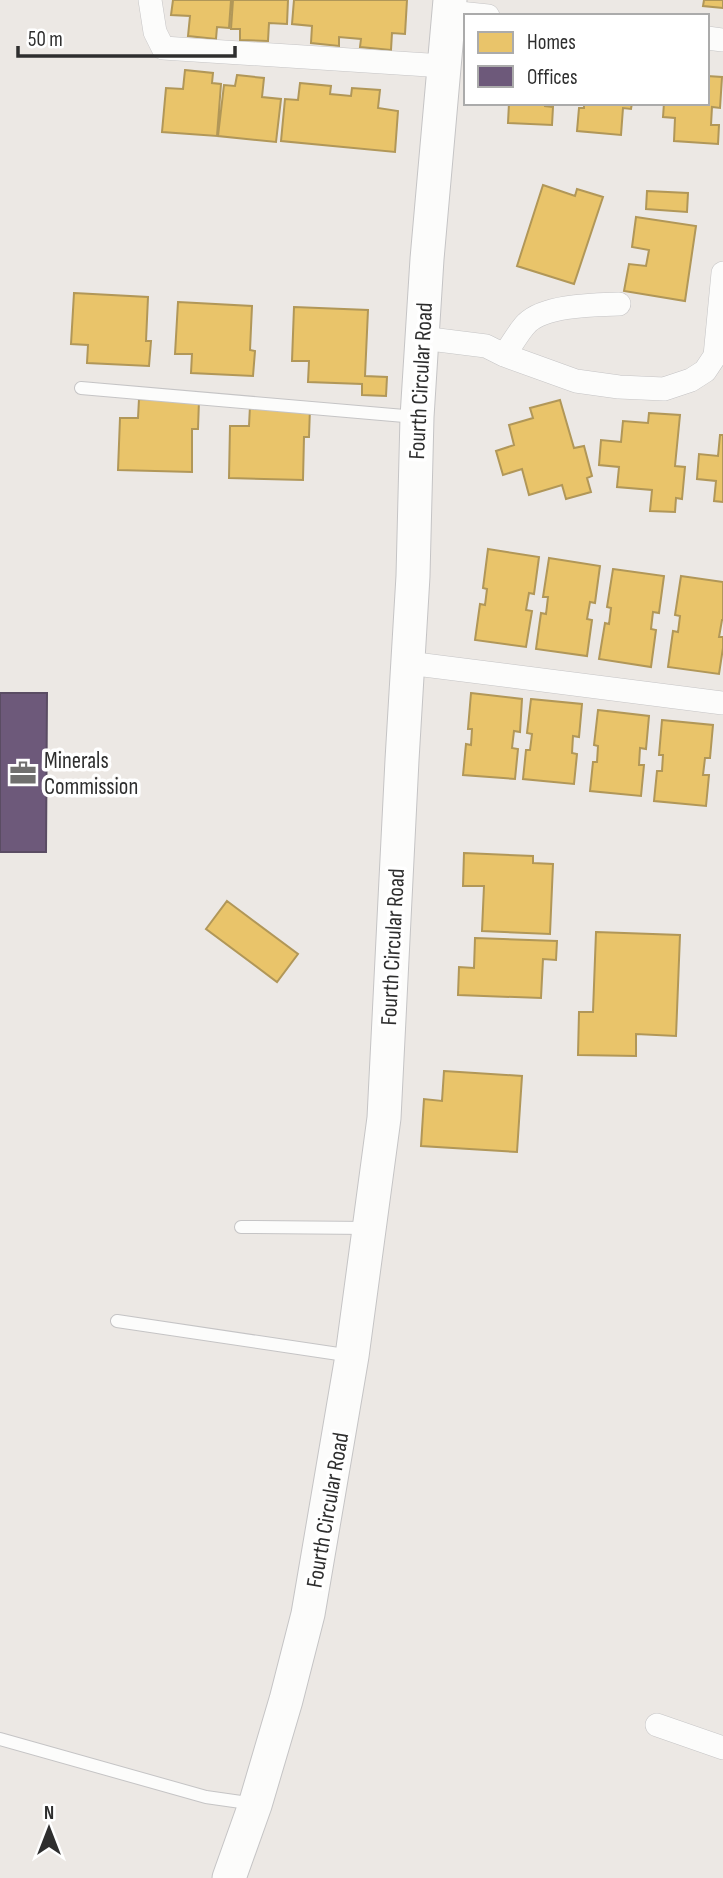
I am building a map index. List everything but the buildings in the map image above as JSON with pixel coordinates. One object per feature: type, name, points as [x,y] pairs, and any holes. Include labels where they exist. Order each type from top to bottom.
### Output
[{"type":"street","points":[[150,0],[155,32],[163,48],[444,66]]},
{"type":"street","points":[[449,6],[480,14]]},
{"type":"street","name":"Fourth Circular Road","points":[[229,1878],[255,1804],[308,1614],[352,1356],[384,1118],[413,576],[417,417],[449,6]]},
{"type":"street","points":[[422,338],[486,346],[576,381],[619,387],[664,388],[691,380],[705,371],[715,356],[723,273]]},
{"type":"street","points":[[504,355],[528,322],[553,310],[619,304]]},
{"type":"street","points":[[408,663],[723,703]]},
{"type":"street","points":[[657,1725],[723,1748]]},
{"type":"lane","points":[[81,388],[417,417]]},
{"type":"lane","points":[[241,1227],[370,1228]]},
{"type":"lane","points":[[117,1321],[352,1356]]},
{"type":"lane","points":[[0,1739],[206,1797],[255,1804]]},
{"type":"place","name":"Minerals Commission","points":[[23,773]]}]
